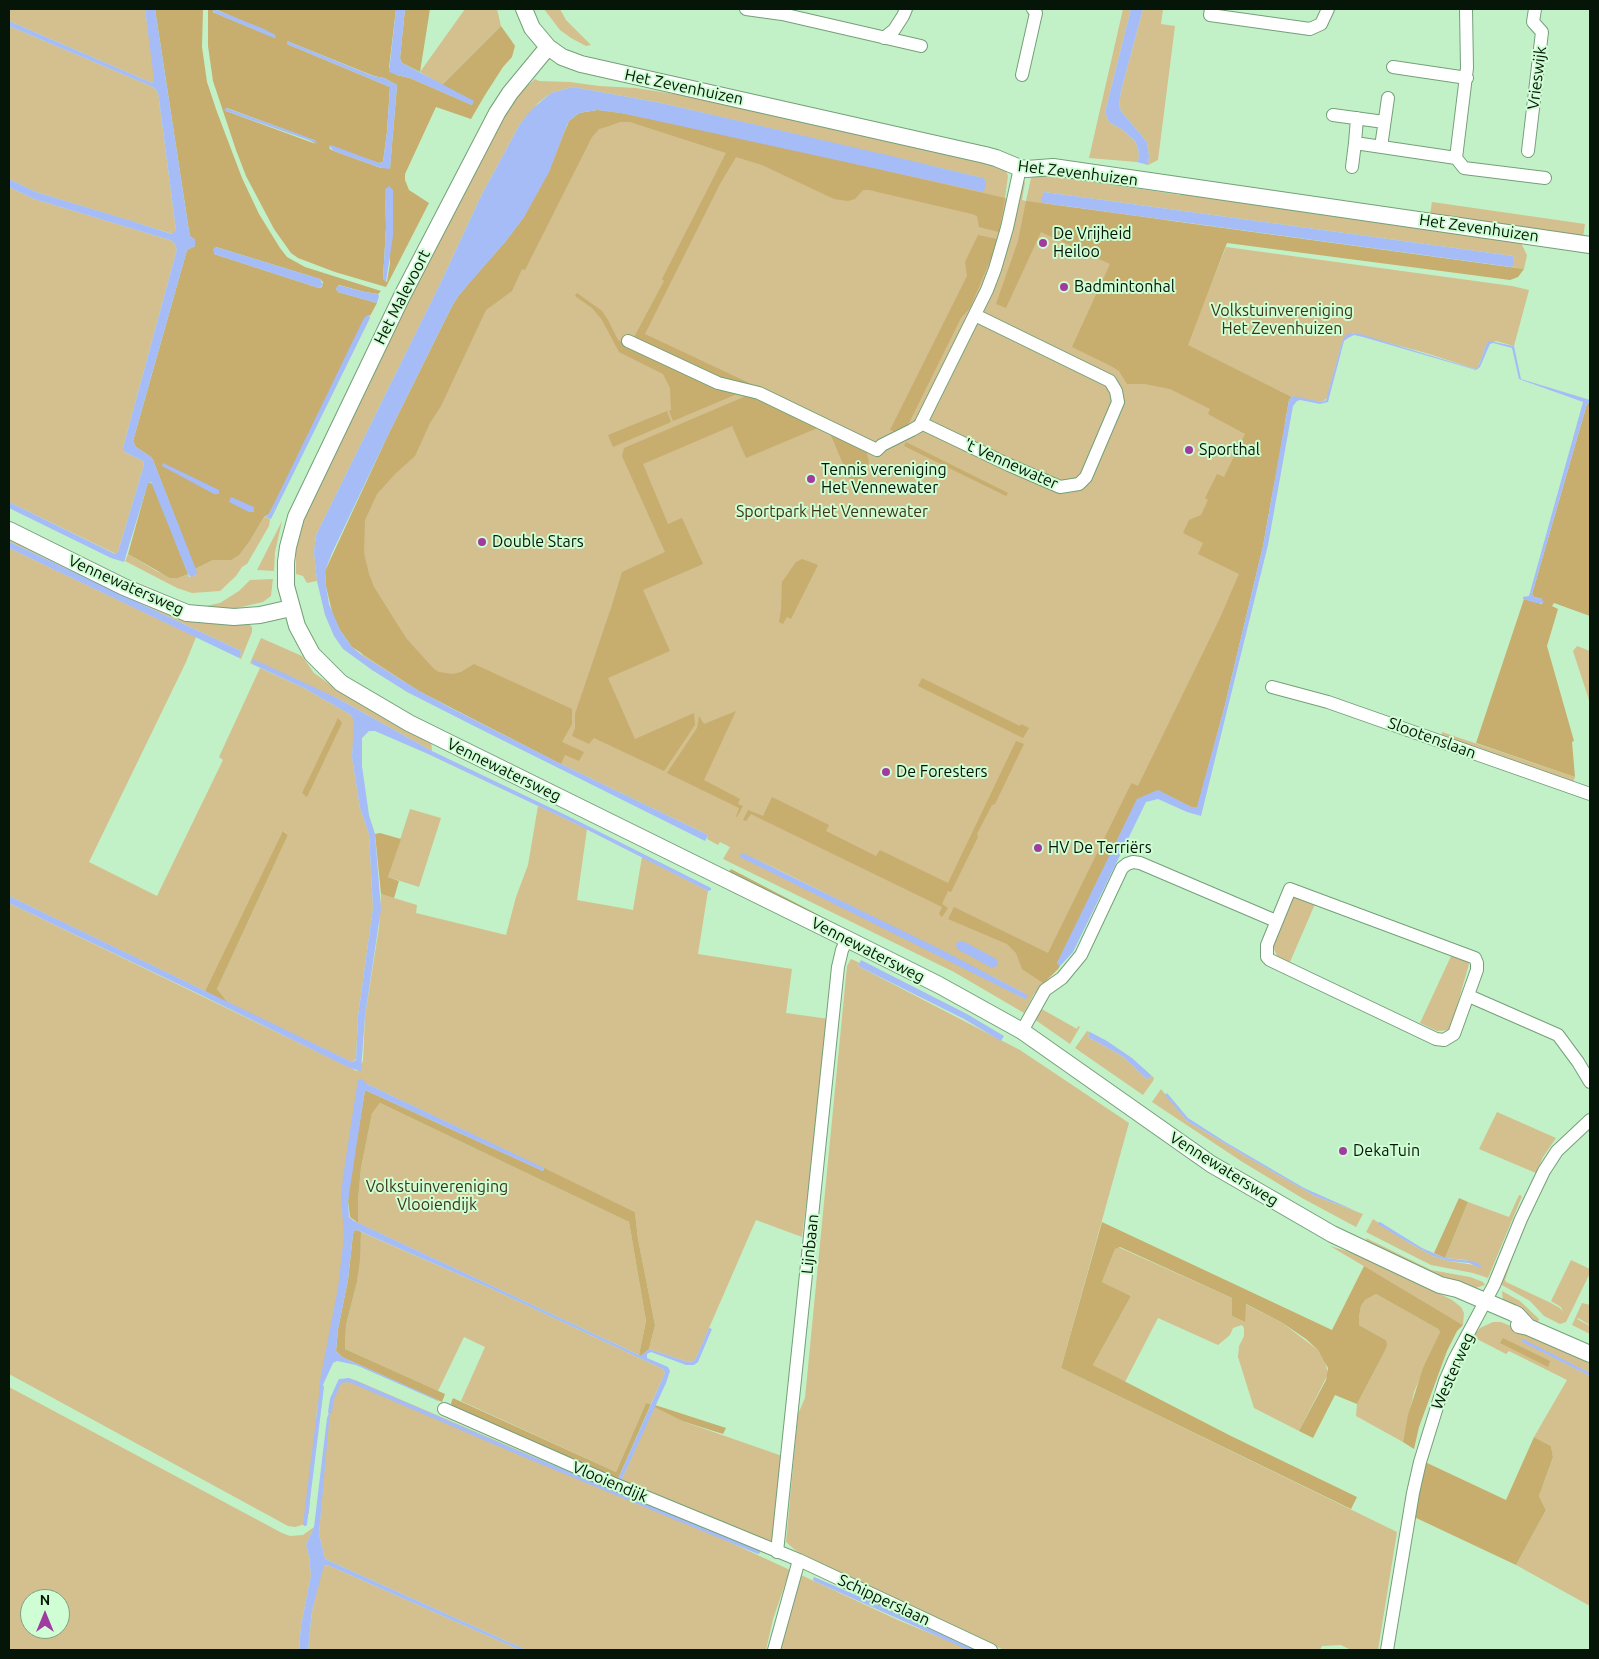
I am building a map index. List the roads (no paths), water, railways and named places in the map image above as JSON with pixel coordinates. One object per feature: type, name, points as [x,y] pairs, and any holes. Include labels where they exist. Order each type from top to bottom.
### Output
[{"type":"street","points":[[524,9],[532,28],[548,47]]},
{"type":"street","points":[[746,9],[782,14],[921,46]]},
{"type":"street","points":[[884,38],[894,30],[906,9]]},
{"type":"street","points":[[1022,75],[1036,13],[1033,9]]},
{"type":"street","points":[[1211,9],[1210,15],[1310,29],[1321,24],[1328,9]]},
{"type":"street","points":[[1456,158],[1467,78],[1466,9]]},
{"type":"street","name":"Vrieswijk","points":[[1528,151],[1542,32],[1533,22],[1535,9]]},
{"type":"street","name":"Het Zevenhuizen","points":[[548,47],[562,57],[590,66],[985,155],[1020,168],[1053,167],[1590,244]]},
{"type":"street","name":"Het Malevoort","points":[[291,608],[286,586],[286,562],[291,532],[302,502],[402,296],[496,113],[548,47]]},
{"type":"street","points":[[1393,67],[1467,78]]},
{"type":"street","points":[[1381,147],[1388,98]]},
{"type":"street","points":[[1333,115],[1384,122]]},
{"type":"street","points":[[1352,167],[1357,118]]},
{"type":"street","points":[[1355,143],[1456,158],[1464,168],[1545,178]]},
{"type":"street","points":[[628,341],[718,383],[759,393],[877,450],[882,445],[912,430],[921,423],[987,290],[1001,252],[1020,168]]},
{"type":"street","name":"'t Vennewater","points":[[921,423],[1060,487],[1079,484],[1086,477],[1118,402],[1116,391],[1110,381],[975,315]]},
{"type":"street","name":"Vennewatersweg","points":[[9,530],[124,587],[187,613],[234,617],[260,615],[291,608],[301,634],[317,659],[342,683],[368,700],[418,727],[848,939],[939,986],[1022,1031],[1210,1164],[1332,1234],[1440,1285],[1457,1290],[1484,1306],[1517,1315],[1528,1327],[1590,1354]]},
{"type":"street","name":"Slootenslaan","points":[[1272,687],[1328,702],[1590,794]]},
{"type":"street","points":[[1022,1031],[1045,990],[1062,978],[1081,955],[1122,868],[1127,864],[1133,862],[1140,863],[1276,921]]},
{"type":"street","points":[[1290,889],[1475,958],[1477,970],[1454,1034],[1444,1040],[1436,1039],[1270,960],[1267,957],[1267,945],[1276,921],[1290,889]]},
{"type":"street","name":"Lijnbaan","points":[[777,1552],[838,967],[842,950],[848,939]]},
{"type":"street","points":[[1469,996],[1558,1035],[1590,1082]]},
{"type":"street","name":"Westerweg","points":[[1387,1650],[1407,1525],[1420,1462],[1454,1360],[1484,1306],[1544,1171],[1557,1151],[1590,1120]]},
{"type":"street","name":"Vlooiendijk","points":[[444,1409],[612,1484],[777,1552]]},
{"type":"street","name":"Schipperslaan","points":[[777,1552],[799,1560],[991,1650]]},
{"type":"street","points":[[774,1650],[799,1560]]},
{"type":"water","points":[[145,9],[155,9],[189,231],[190,236],[195,240],[195,246],[187,250],[133,441],[136,447],[153,460],[197,572],[196,575],[191,577],[188,574],[151,482],[148,483],[124,562],[111,558],[9,508],[9,502],[115,554],[118,552],[144,465],[143,461],[123,451],[123,448],[177,249],[173,241],[34,199],[9,187],[9,179],[36,192],[172,234],[176,230],[158,92],[153,87],[9,26],[9,21],[152,83],[154,79]]},
{"type":"water","points":[[214,9],[264,29],[276,37],[274,38],[215,13]]},
{"type":"water","points":[[396,9],[405,9],[400,58],[402,63],[474,101],[472,105],[410,78],[389,72]]},
{"type":"water","points":[[1131,9],[1143,9],[1121,91],[1119,106],[1147,142],[1148,165],[1137,162],[1139,157],[1135,141],[1123,130],[1109,122],[1105,112]]},
{"type":"water","points":[[287,41],[373,76],[384,78],[397,85],[390,169],[381,168],[334,151],[329,146],[331,145],[379,163],[383,162],[390,87],[287,44]]},
{"type":"water","points":[[573,87],[661,103],[887,155],[985,180],[986,186],[983,192],[621,113],[597,110],[579,113],[569,121],[549,172],[524,217],[452,306],[332,553],[325,571],[329,604],[340,630],[352,647],[363,656],[419,691],[449,707],[708,835],[705,841],[407,692],[372,670],[343,649],[334,636],[325,615],[317,581],[314,552],[316,535],[440,284],[482,194],[520,124],[532,109],[551,93]]},
{"type":"water","points":[[226,108],[315,140],[317,143],[224,110]]},
{"type":"water","points":[[389,186],[393,190],[393,236],[386,282],[383,279],[386,227],[385,189]]},
{"type":"water","points":[[1044,192],[1513,256],[1514,260],[1511,267],[1043,203],[1041,200]]},
{"type":"water","points":[[216,247],[320,279],[323,285],[319,288],[214,254],[213,249]]},
{"type":"water","points":[[338,285],[378,294],[377,303],[338,292],[336,289]]},
{"type":"water","points":[[369,315],[370,318],[271,519],[265,517],[269,514],[363,320]]},
{"type":"water","points":[[1349,333],[1360,334],[1475,369],[1479,365],[1489,341],[1514,346],[1521,379],[1590,400],[1590,404],[1587,404],[1532,594],[1534,597],[1542,599],[1544,603],[1536,603],[1523,599],[1523,597],[1529,596],[1583,402],[1519,379],[1512,348],[1493,343],[1490,344],[1480,367],[1476,370],[1363,337],[1354,335],[1348,338],[1344,341],[1328,402],[1320,404],[1300,400],[1293,406],[1268,545],[1201,816],[1158,799],[1146,802],[1073,952],[1060,966],[1057,963],[1137,799],[1158,790],[1191,807],[1197,807],[1224,709],[1263,546],[1289,400],[1293,396],[1322,402],[1326,400],[1342,342]]},
{"type":"water","points":[[163,463],[219,490],[219,494],[214,494],[162,466]]},
{"type":"water","points":[[231,497],[254,507],[254,512],[249,512],[229,502]]},
{"type":"water","points":[[10,542],[241,651],[240,657],[9,548]]},
{"type":"water","points":[[253,659],[337,698],[432,751],[576,820],[711,888],[711,890],[708,891],[574,823],[428,754],[375,731],[369,731],[362,738],[362,766],[369,815],[375,834],[381,909],[365,1016],[361,1071],[350,1068],[9,903],[9,896],[352,1062],[356,1060],[358,1016],[373,908],[369,834],[360,808],[352,757],[354,721],[351,715],[304,688],[252,664]]},
{"type":"water","points":[[743,853],[944,951],[1022,992],[1028,996],[1027,998],[1025,999],[740,857]]},
{"type":"water","points":[[963,941],[998,960],[998,965],[992,968],[957,949],[956,944]]},
{"type":"water","points":[[861,960],[967,1014],[1004,1036],[1001,1041],[964,1019],[858,966]]},
{"type":"water","points":[[1090,1032],[1132,1058],[1152,1076],[1147,1079],[1122,1056],[1088,1037]]},
{"type":"water","points":[[358,1079],[362,1079],[367,1084],[544,1168],[543,1171],[365,1090],[348,1201],[349,1217],[354,1221],[641,1356],[649,1349],[693,1362],[709,1328],[712,1329],[698,1362],[694,1365],[686,1365],[651,1352],[647,1354],[647,1358],[668,1367],[670,1371],[621,1481],[618,1479],[665,1373],[663,1369],[490,1288],[357,1230],[353,1234],[348,1280],[338,1329],[336,1351],[342,1357],[438,1401],[356,1365],[337,1361],[333,1363],[322,1387],[319,1386],[338,1288],[344,1236],[341,1196]]},
{"type":"water","points":[[1167,1093],[1188,1118],[1227,1143],[1304,1188],[1358,1212],[1315,1196],[1187,1121],[1165,1095]]},
{"type":"water","points":[[1380,1222],[1422,1248],[1445,1258],[1478,1263],[1482,1267],[1433,1256],[1378,1224]]},
{"type":"water","points":[[1523,1339],[1590,1373],[1590,1376],[1522,1342],[1521,1340]]},
{"type":"water","points":[[330,1411],[319,1534],[325,1559],[526,1650],[520,1650],[324,1565],[312,1611],[308,1650],[299,1650],[301,1626],[311,1575],[306,1545],[314,1527],[327,1418]]},
{"type":"water","points":[[814,1577],[907,1617],[977,1650],[968,1650],[814,1581]]},
{"type":"waterway","points":[[330,1412],[332,1399],[340,1381],[349,1380],[758,1552]]},
{"type":"waterway","points":[[305,1524],[322,1387]]},
{"type":"place","name":"De Vrijheid Heiloo","points":[[1043,243]]},
{"type":"place","name":"Badmintonhal","points":[[1064,287]]},
{"type":"place","name":"Sporthal","points":[[1189,450]]},
{"type":"place","name":"Tennis vereniging Het Vennewater","points":[[811,479]]},
{"type":"place","name":"Double Stars","points":[[482,542]]},
{"type":"place","name":"De Foresters","points":[[886,772]]},
{"type":"place","name":"HV De Terriërs","points":[[1038,848]]},
{"type":"place","name":"DekaTuin","points":[[1343,1151]]},
{"type":"park label","name":"Volkstuinvereniging Het Zevenhuizen","points":[[1282,320]]},
{"type":"park label","name":"Sportpark Het Vennewater","points":[[832,512]]},
{"type":"park label","name":"Volkstuinvereniging Vlooiendijk","points":[[437,1196]]}]
